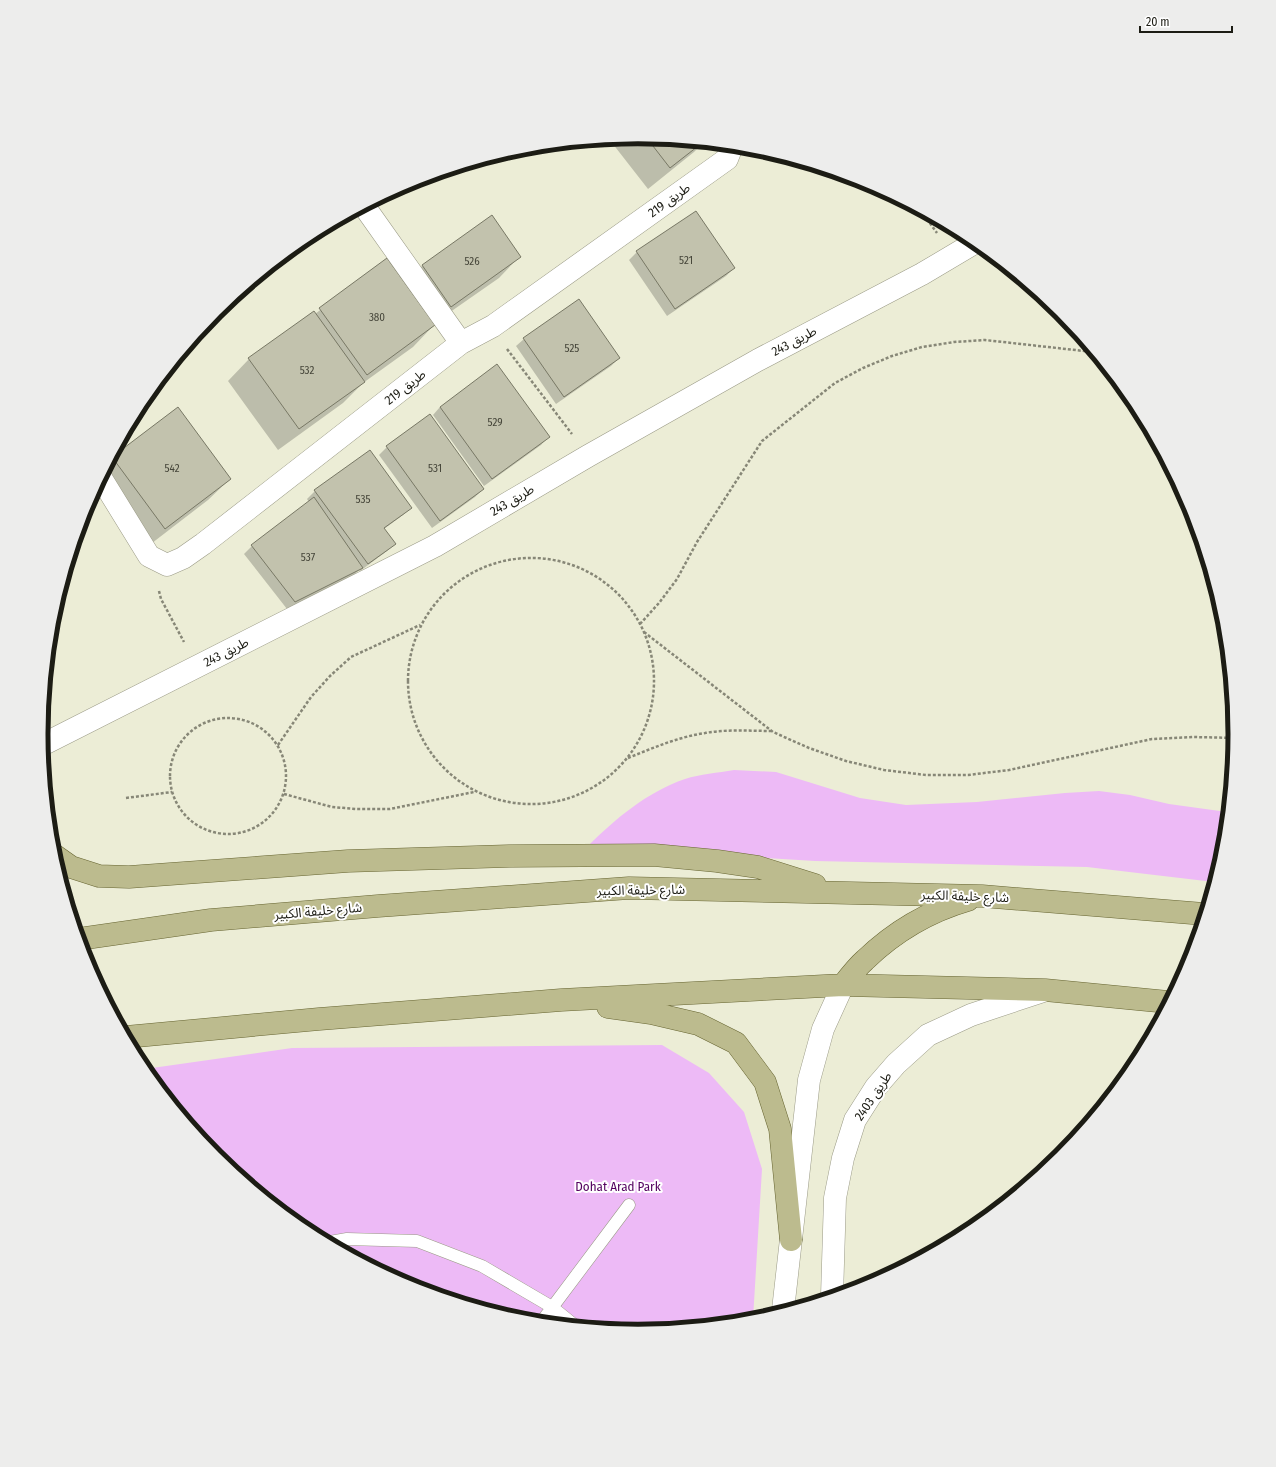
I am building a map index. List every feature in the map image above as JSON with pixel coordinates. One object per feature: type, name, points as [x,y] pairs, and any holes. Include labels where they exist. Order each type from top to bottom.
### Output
[{"type":"main road","points":[[62,861],[71,867],[99,876],[129,877],[348,861],[509,856],[654,856],[717,861],[758,867],[838,893]]},
{"type":"main road","name":"شارع خليفة الكبير","points":[[85,938],[211,920],[629,888],[982,896],[1200,914]]},
{"type":"main road","points":[[843,985],[865,959],[891,938],[920,920],[950,905],[982,896]]},
{"type":"main road","points":[[132,1036],[319,1019],[561,1000],[843,985],[1045,990],[1163,1002]]},
{"type":"main road","points":[[561,1000],[652,1013],[698,1024],[736,1043],[765,1082],[780,1129],[791,1240]]},
{"type":"street","name":"طريق 219","points":[[149,556],[167,565],[183,558],[461,344],[493,326],[727,159],[730,151]]},
{"type":"street","points":[[367,210],[461,344]]},
{"type":"street","name":"طريق 243","points":[[48,743],[435,546],[588,456],[758,360],[922,274],[970,246]]},
{"type":"street","points":[[104,483],[149,556]]},
{"type":"street","points":[[784,1305],[809,1080],[823,1029],[843,985]]},
{"type":"street","name":"طريق 2403","points":[[832,1290],[835,1198],[843,1158],[855,1120],[876,1087],[896,1064],[928,1035],[971,1015],[1045,990]]},
{"type":"lane","points":[[546,1316],[629,1205]]},
{"type":"lane","points":[[338,1241],[347,1239],[417,1241],[482,1266],[552,1307],[566,1319]]},
{"type":"path","points":[[493,326],[504,346],[588,456]]},
{"type":"path","points":[[640,624],[659,603],[677,579],[697,542],[762,441],[835,383],[863,368],[892,356],[922,347],[954,342],[985,340],[1088,351]]},
{"type":"path","points":[[149,556],[161,599],[198,667]]},
{"type":"path","points":[[511,558],[549,558],[586,570],[617,592],[640,624],[652,658],[654,691],[651,711],[642,736],[628,759],[596,787],[557,803],[515,805],[474,792],[454,779],[437,762],[423,742],[413,719],[408,696],[408,671],[412,647],[420,625],[443,593],[474,571],[511,558]]},
{"type":"path","points":[[278,745],[311,697],[330,676],[351,657],[420,625]]},
{"type":"path","points":[[644,632],[773,732],[809,748],[846,761],[884,770],[926,775],[968,775],[1009,770],[1152,739],[1194,737],[1228,738]]},
{"type":"path","points":[[216,718],[240,718],[262,728],[278,745],[285,761],[287,777],[284,794],[272,816],[252,830],[227,835],[202,830],[183,814],[172,792],[170,768],[178,746],[194,728],[216,718]]},
{"type":"path","points":[[628,759],[678,738],[704,732],[727,730],[773,732]]},
{"type":"path","points":[[126,798],[172,792]]},
{"type":"path","points":[[284,794],[332,807],[390,809],[474,792]]},
{"type":"green space","points":[[734,770],[776,772],[860,798],[906,805],[977,802],[1099,791],[1130,795],[1169,804],[1223,811],[1217,849],[1209,881],[1087,867],[815,861],[587,847],[632,807],[671,785],[691,777]]},
{"type":"green space","name":"Dohat Arad Park","points":[[662,1045],[709,1073],[744,1112],[762,1169],[753,1312],[677,1322],[638,1324],[599,1322],[523,1312],[448,1292],[412,1279],[377,1263],[343,1244],[310,1224],[279,1202],[249,1177],[194,1123],[152,1068],[292,1048]]},
{"type":"building","points":[[652,144],[697,147],[670,168]]},
{"type":"building","points":[[696,211],[735,268],[675,309],[636,251]]},
{"type":"building","points":[[492,215],[521,257],[451,307],[422,265]]},
{"type":"building","points":[[387,258],[435,325],[367,375],[319,308]]},
{"type":"building","points":[[579,299],[620,358],[564,397],[523,338]]},
{"type":"building","points":[[314,311],[365,382],[299,429],[248,358]]},
{"type":"building","points":[[497,364],[550,437],[492,479],[440,407]]},
{"type":"building","points":[[178,407],[231,479],[165,529],[115,461],[121,451]]},
{"type":"building","points":[[430,414],[484,489],[440,521],[386,446]]},
{"type":"building","points":[[370,450],[412,508],[384,528],[396,544],[368,564],[314,490]]},
{"type":"building","points":[[314,497],[363,568],[295,602],[251,545]]}]
